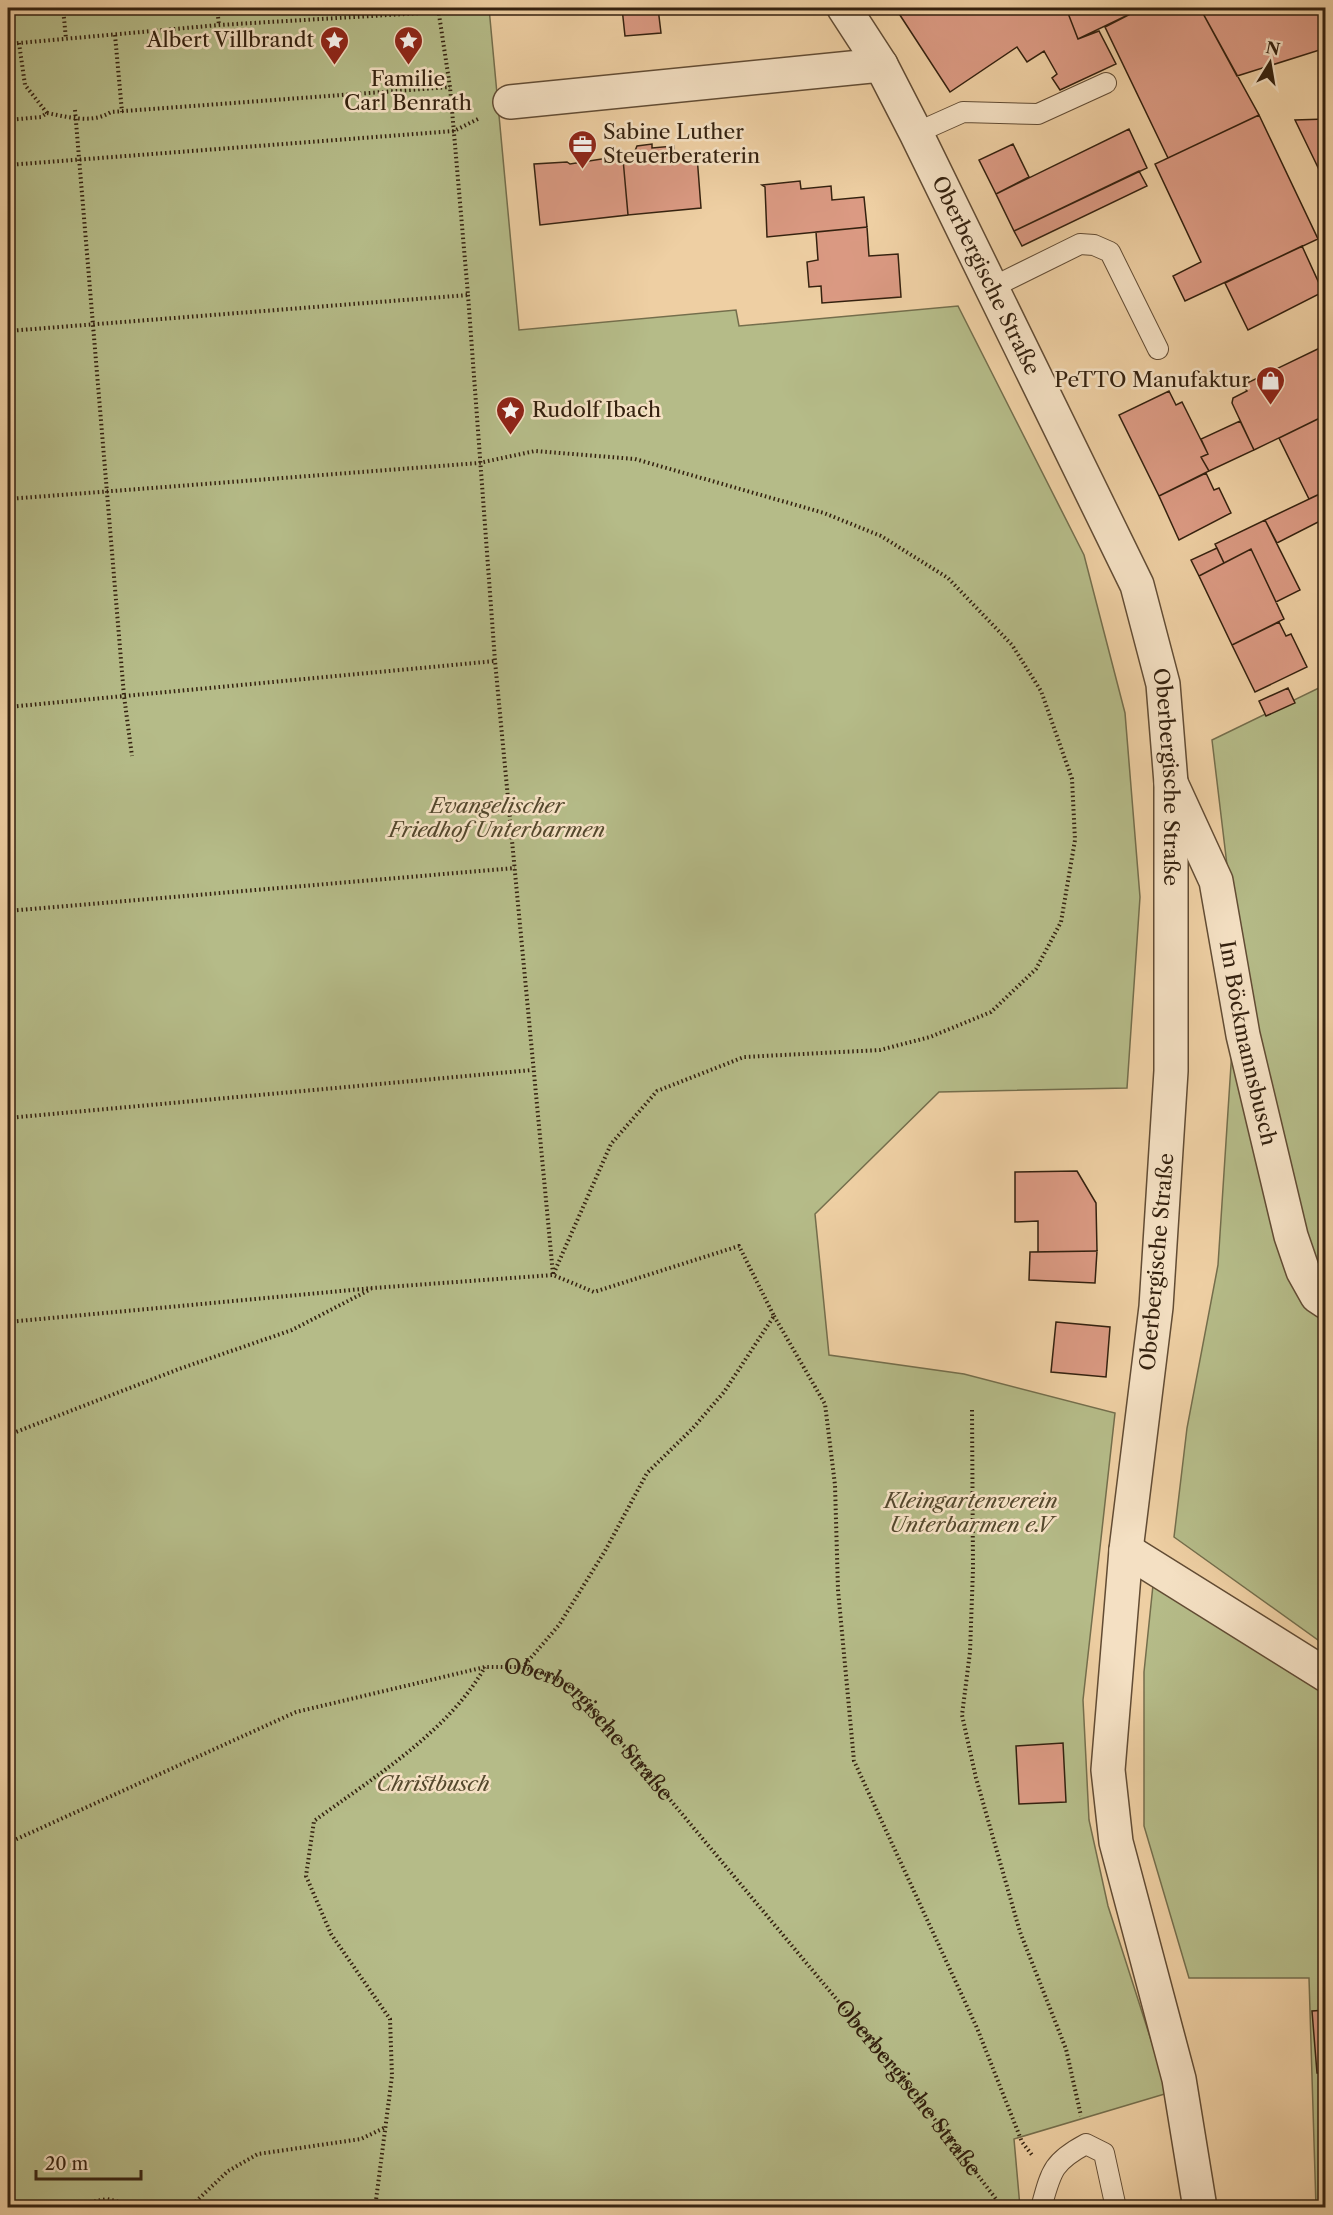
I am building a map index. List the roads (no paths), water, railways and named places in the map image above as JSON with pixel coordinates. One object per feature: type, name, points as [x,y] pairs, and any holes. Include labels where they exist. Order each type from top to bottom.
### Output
[{"type":"street","name":"Oberbergische Straße","points":[[844,8],[881,65],[916,133],[1137,585],[1163,684],[1171,783],[1171,1071],[1156,1307],[1126,1550],[1108,1770],[1115,1830],[1179,2079],[1200,2208]]},
{"type":"street","points":[[510,102],[881,65]]},
{"type":"street","name":"Im Böckmannsbusch","points":[[1171,783],[1216,881],[1243,1035],[1291,1236],[1303,1271],[1317,1296],[1326,1302]]},
{"type":"street","points":[[1126,1550],[1326,1675]]},
{"type":"lane","points":[[916,133],[963,112],[1038,114],[1106,83]]},
{"type":"lane","points":[[993,287],[1080,244],[1094,245],[1110,252],[1158,349]]},
{"type":"lane","points":[[1041,2208],[1049,2177],[1063,2157],[1086,2144],[1104,2153],[1116,2208]]},
{"type":"place","name":"Albert Villbrandt","points":[[335,66]]},
{"type":"place","name":"Familie Carl Benrath","points":[[408,66]]},
{"type":"place","name":"Sabine Luther Steuerberaterin","points":[[582,170]]},
{"type":"place","name":"PeTTO Manufaktur","points":[[1271,406]]},
{"type":"place","name":"Rudolf Ibach","points":[[511,436]]},
{"type":"park label","name":"Evangelischer Friedhof Unterbarmen","points":[[497,818]]},
{"type":"park label","name":"Kleingartenverein Unterbarmen e.V","points":[[971,1513]]},
{"type":"park label","name":"Christbusch","points":[[433,1784]]}]
